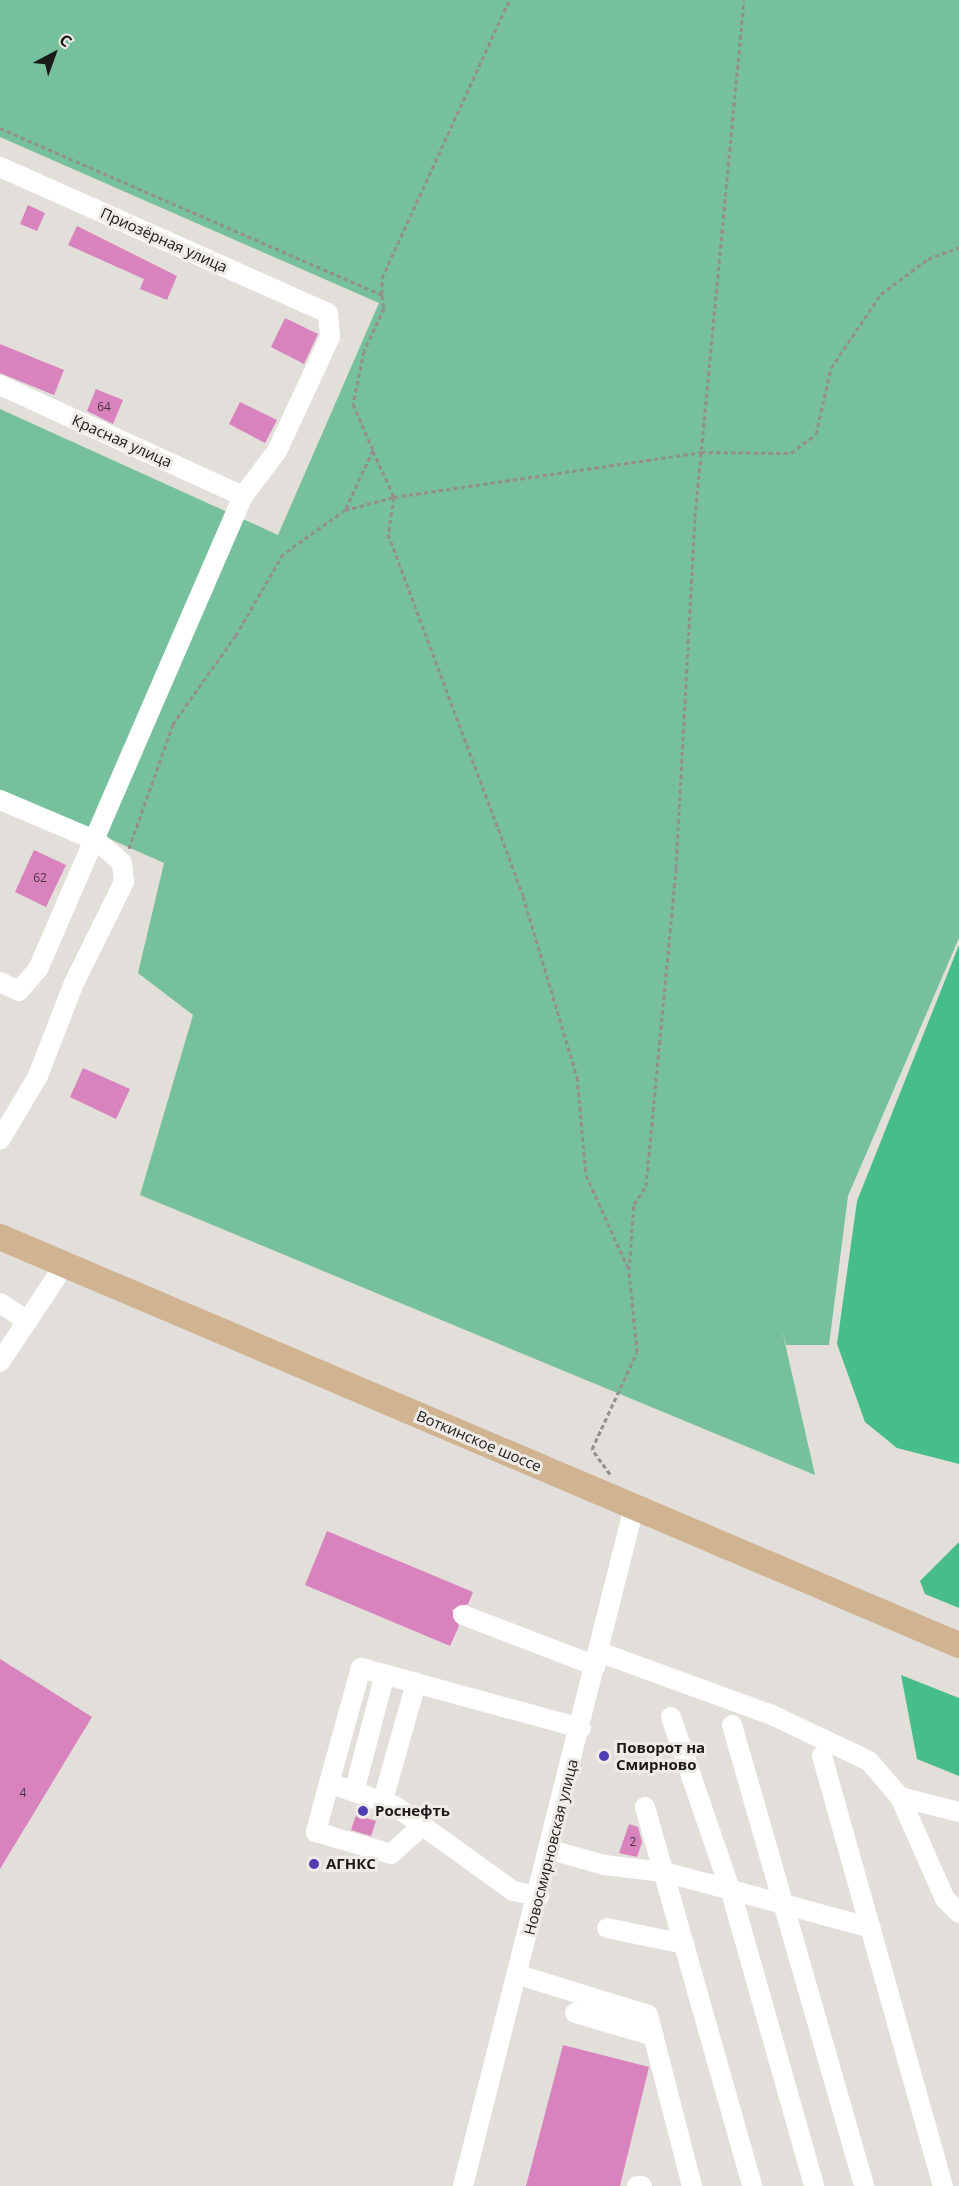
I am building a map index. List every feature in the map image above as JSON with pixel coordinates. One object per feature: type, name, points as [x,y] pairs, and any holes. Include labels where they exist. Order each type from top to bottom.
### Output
[{"type":"main road","name":"Воткинское шоссе","points":[[0,1237],[959,1645]]},
{"type":"street","name":"Приозёрная улица","points":[[0,167],[328,313],[325,347],[277,451],[243,496]]},
{"type":"street","name":"Красная улица","points":[[0,385],[243,496]]},
{"type":"street","points":[[0,982],[19,991],[38,969],[97,841],[243,496]]},
{"type":"street","points":[[0,800],[97,841],[122,863],[124,882],[74,983],[38,1076],[0,1140]]},
{"type":"street","points":[[0,1362],[65,1264]]},
{"type":"street","points":[[0,1303],[28,1321]]},
{"type":"street","name":"Новосмирновская улица","points":[[463,2186],[551,1850],[634,1507]]},
{"type":"street","points":[[463,1615],[772,1715],[869,1761],[900,1797],[952,1894],[959,1913]]},
{"type":"street","points":[[422,1826],[391,1854],[316,1832],[362,1668],[581,1728]]},
{"type":"street","points":[[354,1792],[385,1674]]},
{"type":"street","points":[[383,1800],[416,1683]]},
{"type":"street","points":[[671,1717],[731,1892],[814,2186]]},
{"type":"street","points":[[732,1725],[864,2186]]},
{"type":"street","points":[[822,1755],[943,2186]]},
{"type":"street","points":[[328,1783],[383,1800],[513,1891],[539,1896]]},
{"type":"street","points":[[900,1797],[959,1812]]},
{"type":"street","points":[[645,1807],[752,2186]]},
{"type":"street","points":[[551,1850],[604,1865],[664,1872],[786,1908],[871,1928]]},
{"type":"street","points":[[607,1928],[684,1944]]},
{"type":"street","points":[[519,1975],[648,2015],[692,2186]]},
{"type":"street","points":[[575,2013],[654,2036]]},
{"type":"street","points":[[637,2186],[642,2186]]},
{"type":"path","points":[[509,0],[382,278],[381,295],[384,308],[364,351],[353,404],[394,497],[388,534],[523,896],[577,1077],[586,1175],[628,1270]]},
{"type":"path","points":[[613,1478],[592,1449],[637,1352],[628,1270],[634,1204],[646,1186],[676,868],[701,452],[744,0]]},
{"type":"path","points":[[0,128],[381,295]]},
{"type":"path","points":[[122,863],[173,724],[236,636],[283,554],[345,510],[394,497],[701,452],[791,453],[816,434],[831,368],[881,294],[928,259],[959,247]]},
{"type":"path","points":[[345,510],[373,450]]},
{"type":"green space","points":[[0,0],[959,0],[959,938],[848,1196],[829,1345],[786,1345],[782,1330],[815,1475],[140,1195],[193,1015],[138,973],[164,863],[0,790],[0,409],[278,535],[379,303],[0,137]]},
{"type":"green space","points":[[959,945],[959,1464],[897,1448],[865,1422],[837,1344],[857,1201]]},
{"type":"green space","points":[[959,1542],[959,1608],[925,1594],[920,1581]]},
{"type":"green space","points":[[901,1675],[959,1698],[959,1776],[917,1759]]},
{"type":"building","points":[[28,205],[45,213],[37,231],[20,224]]},
{"type":"building","points":[[77,226],[177,276],[167,300],[140,289],[144,279],[68,245]]},
{"type":"building","points":[[285,318],[318,334],[304,364],[271,347]]},
{"type":"building","points":[[0,344],[64,370],[54,395],[0,373]]},
{"type":"building","points":[[96,389],[123,400],[113,424],[87,411]]},
{"type":"building","points":[[240,402],[277,420],[265,443],[229,424]]},
{"type":"building","points":[[34,850],[66,865],[46,907],[15,892]]},
{"type":"building","points":[[83,1068],[130,1089],[116,1119],[70,1097]]},
{"type":"building","points":[[327,1531],[473,1592],[468,1604],[452,1610],[459,1626],[450,1646],[305,1585]]},
{"type":"building","points":[[0,1659],[92,1717],[0,1869]]},
{"type":"building","points":[[356,1815],[376,1821],[371,1836],[351,1830]]},
{"type":"building","points":[[629,1824],[638,1827],[642,1842],[637,1857],[619,1853]]},
{"type":"building","points":[[563,2045],[649,2067],[620,2186],[526,2186]]},
{"type":"place","name":"Поворот на Смирново","points":[[604,1756]]},
{"type":"place","name":"Роснефть","points":[[363,1811]]},
{"type":"place","name":"АГНКС","points":[[314,1864]]}]
